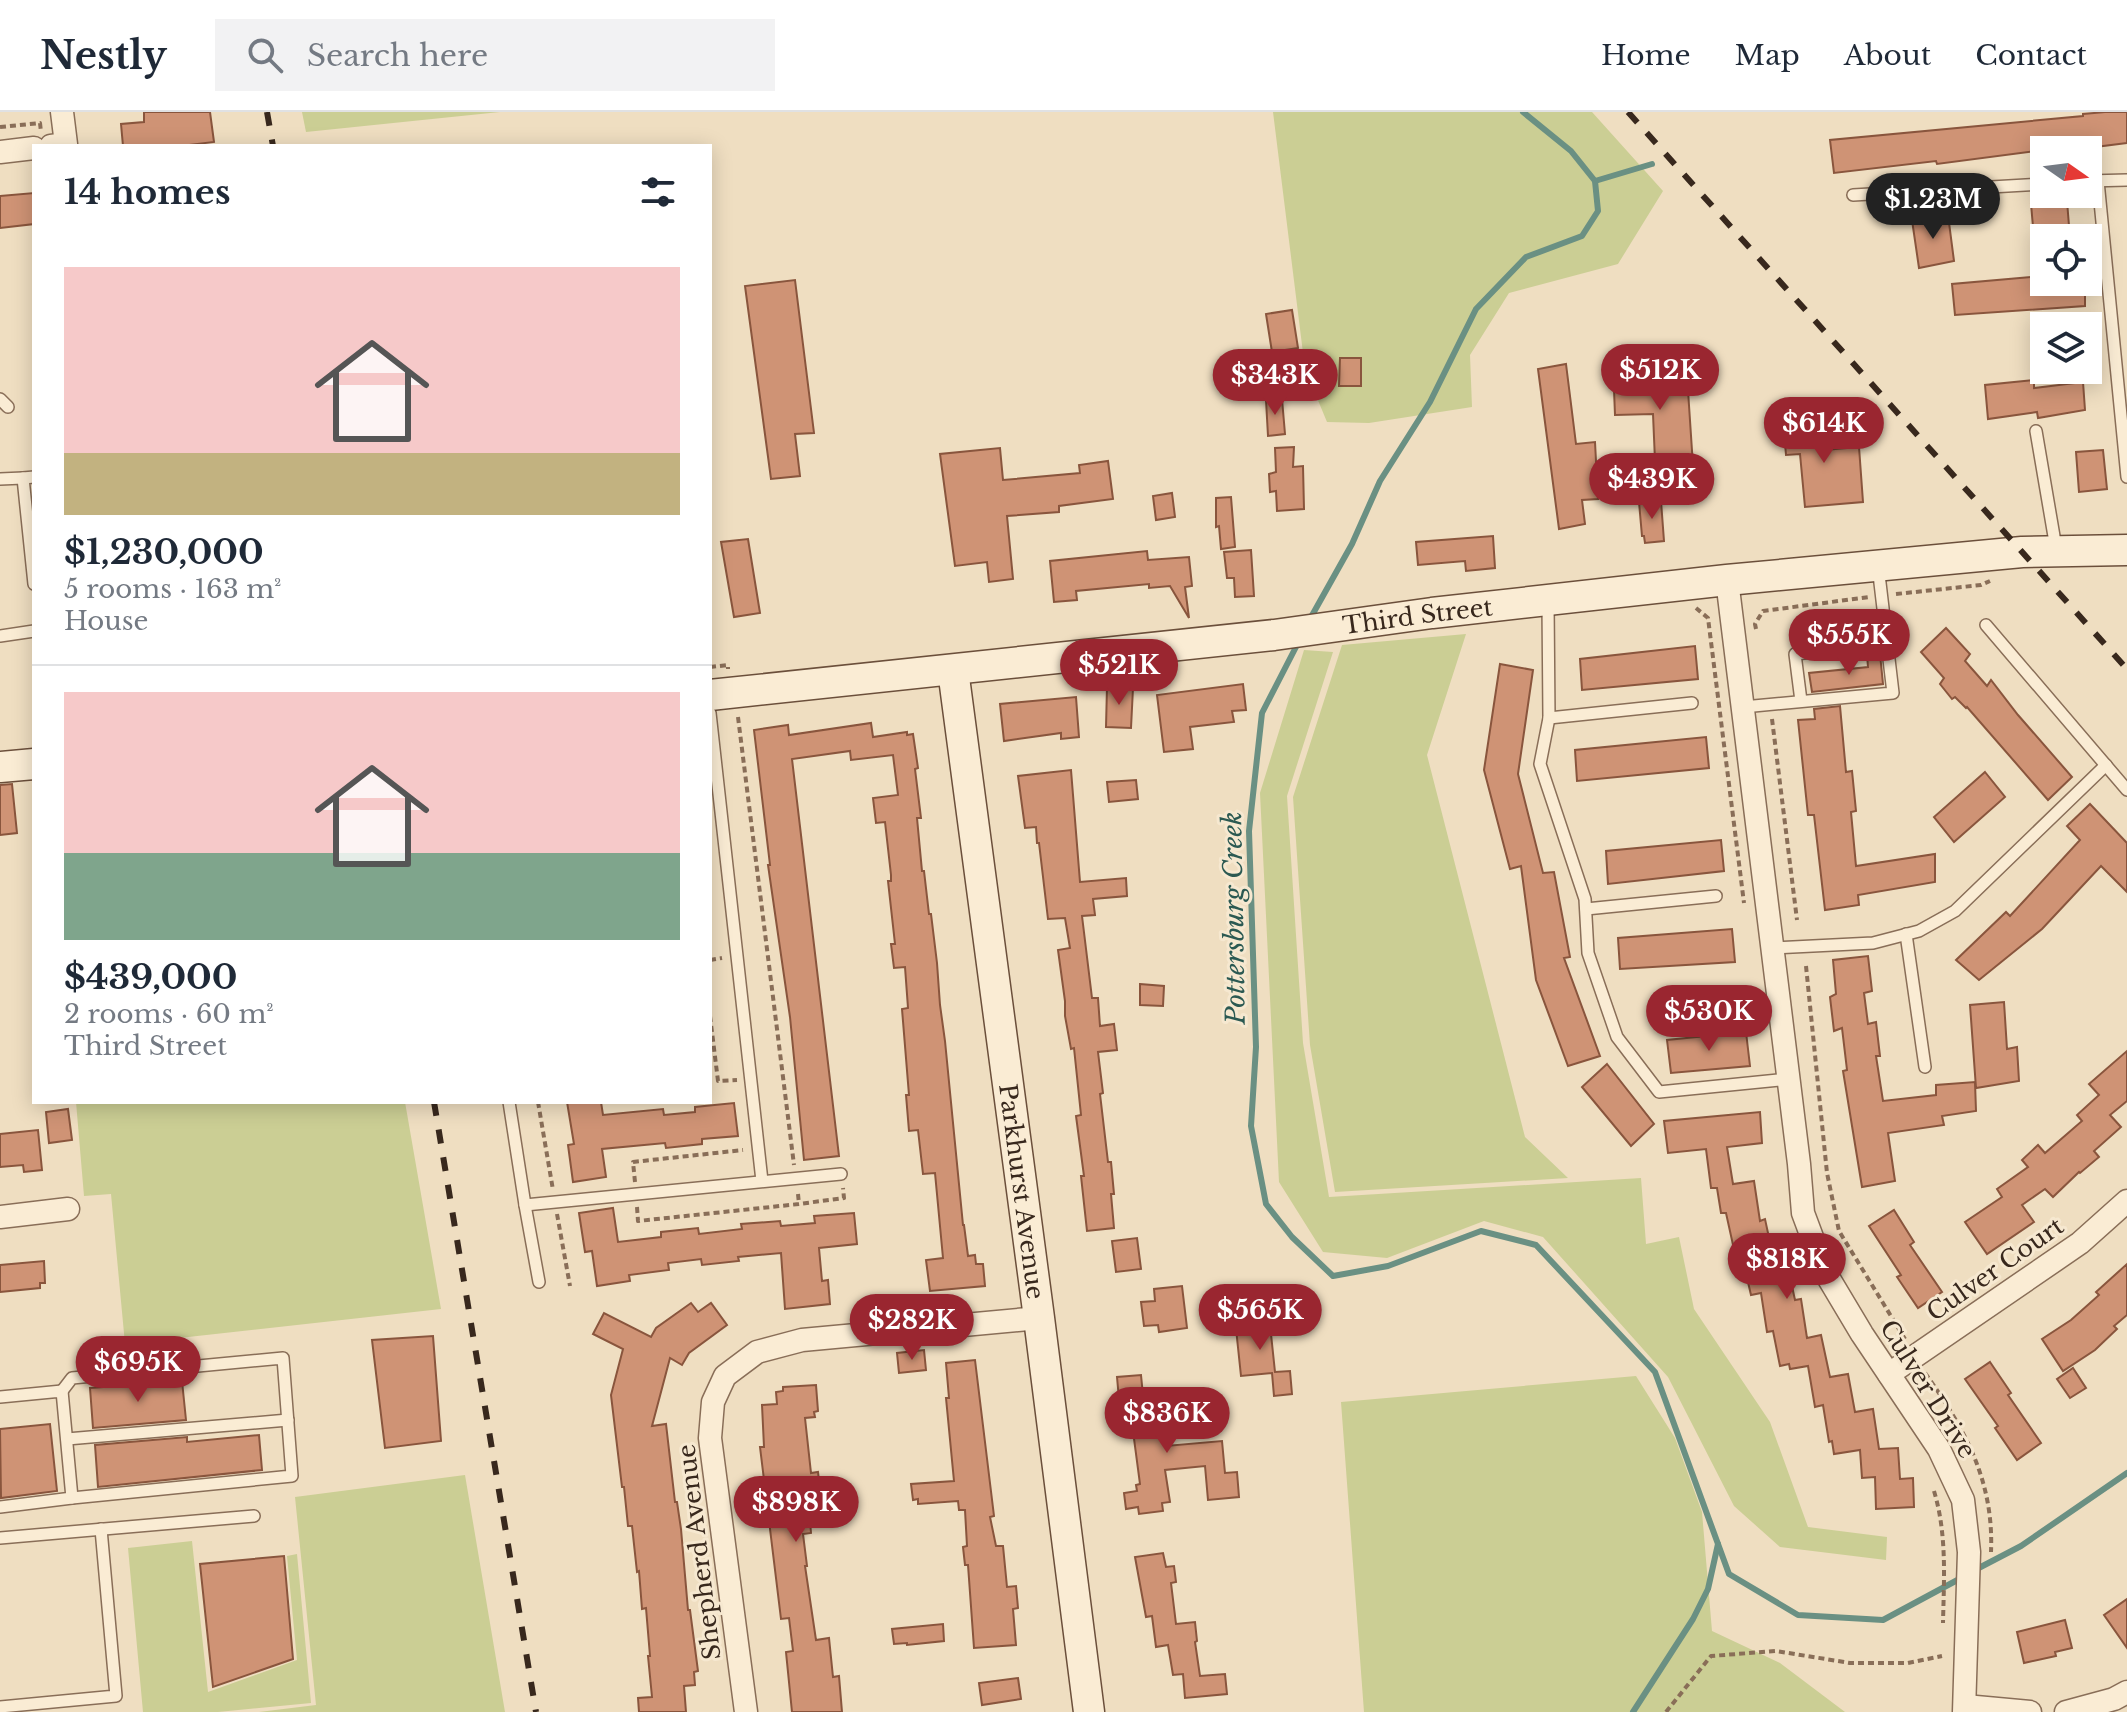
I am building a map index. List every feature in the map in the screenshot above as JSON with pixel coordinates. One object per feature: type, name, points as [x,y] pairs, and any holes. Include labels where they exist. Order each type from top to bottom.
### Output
[{"type":"street","points":[[58,144],[62,112]]},
{"type":"street","points":[[0,152],[32,148]]},
{"type":"street","name":"Third Street","points":[[712,695],[1274,635],[1727,580],[2022,552],[2127,550]]},
{"type":"street","name":"Culver Drive","points":[[1727,580],[1803,1213],[1825,1272],[1939,1449],[1963,1500],[1969,1552],[1965,1709]]},
{"type":"street","name":"Parkhurst Avenue","points":[[953,670],[1089,1712]]},
{"type":"street","points":[[0,767],[32,764]]},
{"type":"street","name":"Culver Court","points":[[1889,1374],[2080,1243],[2127,1201]]},
{"type":"street","points":[[0,1217],[68,1209]]},
{"type":"street","name":"Shepherd Avenue","points":[[746,1712],[710,1438],[713,1402],[725,1376],[757,1352],[802,1340],[1039,1318]]},
{"type":"street","points":[[2066,1712],[2114,1699],[2127,1692]]},
{"type":"street","points":[[1965,1709],[2030,1712]]},
{"type":"lane","points":[[2102,181],[2127,180]]},
{"type":"lane","points":[[1853,195],[2030,185]]},
{"type":"lane","points":[[2096,208],[2127,477]]},
{"type":"lane","points":[[2036,431],[2057,551]]},
{"type":"lane","points":[[0,479],[29,478],[32,542]]},
{"type":"lane","points":[[1743,707],[1893,693],[1878,566]]},
{"type":"lane","points":[[1548,601],[1549,718],[1540,764],[1585,899],[1588,953],[1617,1037],[1659,1092],[1789,1079]]},
{"type":"lane","points":[[1986,625],[2127,790]]},
{"type":"lane","points":[[0,636],[32,631]]},
{"type":"lane","points":[[1801,701],[1795,654],[1887,644]]},
{"type":"lane","points":[[1549,718],[1692,703]]},
{"type":"lane","points":[[712,731],[762,1181]]},
{"type":"lane","points":[[1773,948],[1873,943],[1919,931],[1955,911],[2106,765]]},
{"type":"lane","points":[[1586,909],[1716,896]]},
{"type":"lane","points":[[1906,934],[1925,1067]]},
{"type":"lane","points":[[509,1104],[539,1282]]},
{"type":"lane","points":[[525,1205],[553,1196],[841,1174]]},
{"type":"lane","points":[[0,1507],[292,1476],[283,1358],[72,1378],[62,1391],[72,1498]]},
{"type":"lane","points":[[0,1397],[62,1391]]},
{"type":"lane","points":[[67,1439],[288,1420]]},
{"type":"lane","points":[[0,1538],[254,1516]]},
{"type":"lane","points":[[0,1707],[116,1696],[101,1529]]},
{"type":"path","points":[[1894,594],[1981,585],[1991,580]]},
{"type":"path","points":[[1757,638],[1755,624],[1763,611],[1871,596]]},
{"type":"path","points":[[1682,609],[1697,608],[1708,618],[1745,910]]},
{"type":"path","points":[[737,712],[799,1204]]},
{"type":"path","points":[[1772,719],[1797,920]]},
{"type":"path","points":[[712,960],[725,958]]},
{"type":"path","points":[[1806,966],[1827,1173],[1839,1231],[1911,1349]]},
{"type":"path","points":[[712,1032],[718,1081],[737,1079],[739,1093]]},
{"type":"path","points":[[538,1104],[570,1286]]},
{"type":"path","points":[[635,1180],[633,1162],[746,1149]]},
{"type":"path","points":[[553,1196],[566,1188]]},
{"type":"path","points":[[1923,1372],[1952,1411],[1975,1456],[1988,1503],[1992,1538]]},
{"type":"path","points":[[1943,1623],[1944,1563]]},
{"type":"path","points":[[1666,1712],[1711,1656],[1776,1651],[1850,1663],[1908,1663],[1942,1656]]},
{"type":"green space","points":[[302,112],[500,112],[306,132]]},
{"type":"green space","points":[[1273,112],[1592,112],[1663,191],[1618,264],[1509,293],[1470,355],[1472,407],[1369,423],[1327,422],[1305,369]]},
{"type":"green space","points":[[1466,634],[1427,755],[1525,1137],[1568,1178],[1335,1192],[1310,1045],[1293,797],[1342,645]]},
{"type":"green space","points":[[1304,650],[1333,652],[1287,796],[1303,1043],[1329,1197],[1641,1178],[1646,1244],[1679,1237],[1694,1309],[1770,1422],[1808,1527],[1887,1537],[1886,1560],[1780,1547],[1734,1506],[1668,1377],[1543,1237],[1484,1221],[1387,1258],[1323,1252],[1279,1182],[1260,793]]},
{"type":"green space","points":[[76,1104],[405,1104],[441,1309],[125,1344],[111,1194],[84,1196]]},
{"type":"green space","points":[[1636,1376],[1675,1438],[1702,1512],[1712,1631],[1780,1663],[1845,1712],[1364,1712],[1341,1402]]},
{"type":"green space","points":[[465,1475],[505,1712],[259,1712],[316,1705],[295,1497]]},
{"type":"green space","points":[[192,1541],[208,1692],[297,1660],[287,1556],[297,1554],[311,1703],[218,1712],[143,1712],[128,1548]]},
{"type":"building","points":[[144,112],[210,112],[214,142],[123,144],[121,124],[144,122]]},
{"type":"building","points":[[2127,112],[2127,143],[2102,146],[2102,136],[2030,136],[2030,152],[1834,173],[1830,140]]},
{"type":"building","points":[[32,193],[32,224],[0,228],[0,196]]},
{"type":"building","points":[[2031,208],[2068,208],[2069,224],[2033,224]]},
{"type":"building","points":[[1948,215],[1954,261],[1919,268],[1912,220]]},
{"type":"building","points":[[2030,277],[2030,296],[2085,296],[2085,306],[1955,315],[1952,284]]},
{"type":"building","points":[[795,280],[814,433],[795,434],[800,476],[771,479],[745,286]]},
{"type":"building","points":[[1292,310],[1298,348],[1272,352],[1266,314]]},
{"type":"building","points":[[1340,358],[1361,358],[1361,386],[1339,386]]},
{"type":"building","points":[[1686,360],[1694,481],[1656,484],[1653,414],[1615,415],[1613,364]]},
{"type":"building","points":[[1566,364],[1576,444],[1595,442],[1598,499],[1582,500],[1585,524],[1559,529],[1538,369]]},
{"type":"building","points":[[2030,380],[2034,388],[2083,384],[2085,410],[2038,418],[2037,412],[1988,419],[1985,385]]},
{"type":"building","points":[[1282,399],[1285,434],[1268,436],[1266,400]]},
{"type":"building","points":[[1823,418],[1825,450],[1859,447],[1863,502],[1805,507],[1800,454],[1786,455],[1783,420]]},
{"type":"building","points":[[1294,447],[1293,467],[1303,466],[1304,509],[1277,511],[1276,491],[1270,492],[1269,474],[1276,472],[1275,448]]},
{"type":"building","points":[[1000,448],[1003,480],[1080,473],[1079,465],[1108,461],[1113,499],[1059,506],[1059,512],[1007,516],[1013,579],[989,582],[987,562],[955,566],[940,454]]},
{"type":"building","points":[[2103,450],[2107,489],[2079,492],[2076,452]]},
{"type":"building","points":[[1172,493],[1175,517],[1156,520],[1153,496]]},
{"type":"building","points":[[1231,497],[1235,547],[1221,549],[1219,526],[1216,527],[1216,498]]},
{"type":"building","points":[[1661,501],[1664,541],[1645,543],[1639,502]]},
{"type":"building","points":[[1493,536],[1495,568],[1466,571],[1465,561],[1418,565],[1416,542]]},
{"type":"building","points":[[748,539],[760,613],[734,617],[721,542]]},
{"type":"building","points":[[1251,550],[1254,596],[1235,597],[1234,578],[1227,578],[1224,552]]},
{"type":"building","points":[[1147,551],[1148,560],[1189,557],[1192,586],[1185,587],[1189,618],[1170,586],[1149,588],[1149,584],[1076,591],[1077,600],[1054,602],[1050,561]]},
{"type":"building","points":[[1946,628],[1970,654],[1965,661],[1987,686],[1991,680],[2072,777],[2048,800],[1967,707],[1955,697],[1952,699],[1940,684],[1944,678],[1921,652]]},
{"type":"building","points":[[1695,646],[1698,679],[1582,690],[1580,659]]},
{"type":"building","points":[[1880,654],[1883,684],[1812,692],[1809,673],[1868,667],[1867,655]]},
{"type":"building","points":[[1500,664],[1533,670],[1518,774],[1543,873],[1554,872],[1570,957],[1564,958],[1600,1056],[1568,1066],[1536,980],[1521,866],[1510,869],[1484,770]]},
{"type":"building","points":[[1243,684],[1246,710],[1232,711],[1234,722],[1190,727],[1193,749],[1164,752],[1157,695]]},
{"type":"building","points":[[1107,687],[1133,688],[1131,728],[1106,727]]},
{"type":"building","points":[[1076,697],[1079,737],[1061,739],[1061,733],[1004,741],[1000,704]]},
{"type":"building","points":[[1840,706],[1846,772],[1852,771],[1856,811],[1851,812],[1856,866],[1935,854],[1935,882],[1858,895],[1859,905],[1825,910],[1814,815],[1808,815],[1798,720],[1815,719],[1814,709]]},
{"type":"building","points":[[871,723],[873,737],[907,732],[907,735],[913,734],[918,768],[915,769],[921,818],[917,818],[922,871],[937,963],[963,1225],[968,1256],[975,1255],[976,1264],[983,1264],[985,1286],[930,1291],[926,1260],[943,1258],[935,1173],[923,1174],[918,1130],[909,1131],[902,1009],[908,1008],[905,967],[894,968],[891,944],[895,944],[888,881],[891,881],[891,875],[885,822],[876,823],[873,798],[898,795],[893,755],[851,760],[850,751],[792,759],[839,1156],[804,1160],[790,1017],[768,865],[754,730],[788,725],[789,735]]},
{"type":"building","points":[[1706,737],[1709,768],[1577,781],[1575,750]]},
{"type":"building","points":[[1071,770],[1080,882],[1126,878],[1127,896],[1093,899],[1095,915],[1082,916],[1092,998],[1098,998],[1100,1026],[1114,1024],[1117,1050],[1098,1052],[1103,1093],[1100,1094],[1114,1194],[1111,1194],[1114,1228],[1087,1231],[1076,1116],[1081,1115],[1058,950],[1070,948],[1065,918],[1048,919],[1036,827],[1025,828],[1018,776]]},
{"type":"building","points":[[1985,772],[2005,797],[1954,842],[1934,817]]},
{"type":"building","points":[[1136,780],[1138,799],[1109,802],[1107,782]]},
{"type":"building","points":[[12,784],[17,833],[0,835],[0,785]]},
{"type":"building","points":[[2090,804],[2127,843],[2127,892],[2101,866],[2042,929],[1979,980],[1956,960],[2006,912],[2010,916],[2080,840],[2067,826]]},
{"type":"building","points":[[1721,840],[1724,871],[1608,884],[1606,851]]},
{"type":"building","points":[[1732,929],[1735,962],[1620,969],[1618,938]]},
{"type":"building","points":[[1868,956],[1872,991],[1864,993],[1868,1024],[1876,1022],[1880,1056],[1876,1056],[1883,1101],[1936,1095],[1936,1085],[1975,1082],[1976,1111],[1942,1116],[1944,1125],[1888,1133],[1895,1181],[1862,1187],[1843,1071],[1847,1070],[1842,1028],[1834,1031],[1830,997],[1836,994],[1833,960]]},
{"type":"building","points":[[1140,984],[1164,986],[1163,1006],[1140,1005]]},
{"type":"building","points":[[2004,1002],[2007,1049],[2017,1047],[2019,1081],[1976,1088],[1970,1005]]},
{"type":"building","points":[[1746,1032],[1750,1066],[1671,1073],[1667,1040]]},
{"type":"building","points":[[2127,1051],[2127,1101],[2110,1115],[2121,1127],[2094,1151],[2099,1157],[2053,1197],[2045,1189],[2022,1205],[2034,1222],[1987,1254],[1965,1222],[2002,1197],[1997,1189],[2028,1167],[2022,1160],[2038,1145],[2045,1153],[2082,1121],[2077,1115],[2099,1095],[2089,1084]]},
{"type":"building","points":[[1607,1064],[1654,1124],[1631,1146],[1582,1087]]},
{"type":"building","points":[[734,1103],[738,1136],[702,1139],[702,1144],[666,1148],[665,1143],[602,1149],[606,1177],[573,1182],[568,1145],[574,1144],[567,1104],[601,1104],[603,1115],[663,1109],[664,1115],[695,1112],[695,1107]]},
{"type":"building","points":[[68,1109],[72,1140],[49,1143],[46,1112]]},
{"type":"building","points":[[1760,1112],[1762,1143],[1727,1147],[1733,1184],[1754,1181],[1760,1221],[1765,1219],[1774,1261],[1782,1259],[1783,1264],[1787,1263],[1795,1300],[1801,1299],[1807,1338],[1821,1335],[1830,1377],[1848,1374],[1855,1412],[1873,1409],[1879,1449],[1898,1448],[1900,1479],[1913,1478],[1914,1507],[1876,1509],[1875,1477],[1862,1478],[1860,1450],[1834,1454],[1823,1405],[1815,1407],[1808,1366],[1790,1369],[1789,1364],[1780,1366],[1773,1331],[1767,1332],[1761,1293],[1751,1295],[1741,1252],[1735,1254],[1726,1213],[1721,1213],[1717,1188],[1711,1188],[1706,1149],[1668,1153],[1664,1121]]},
{"type":"building","points":[[38,1130],[42,1170],[24,1172],[23,1165],[0,1167],[0,1134]]},
{"type":"building","points":[[613,1208],[618,1242],[661,1237],[661,1232],[698,1228],[699,1234],[742,1229],[741,1224],[780,1221],[781,1226],[815,1223],[814,1216],[854,1213],[857,1244],[819,1248],[822,1281],[828,1280],[830,1304],[785,1309],[781,1253],[738,1257],[739,1261],[702,1265],[701,1259],[668,1263],[669,1270],[629,1275],[630,1281],[597,1286],[592,1251],[585,1252],[579,1213]]},
{"type":"building","points":[[1894,1210],[1914,1242],[1910,1245],[1942,1292],[1918,1308],[1869,1226]]},
{"type":"building","points":[[1137,1238],[1141,1269],[1116,1272],[1112,1241]]},
{"type":"building","points":[[44,1261],[45,1283],[40,1283],[40,1288],[0,1292],[0,1265]]},
{"type":"building","points":[[2127,1264],[2127,1315],[2095,1350],[2063,1371],[2042,1339],[2071,1320]]},
{"type":"building","points":[[1182,1286],[1187,1328],[1159,1332],[1158,1325],[1144,1326],[1141,1302],[1155,1301],[1154,1289]]},
{"type":"building","points":[[691,1303],[698,1312],[711,1303],[727,1325],[689,1353],[682,1365],[670,1358],[652,1426],[666,1424],[698,1671],[694,1672],[695,1685],[684,1686],[686,1712],[639,1712],[638,1698],[652,1697],[646,1608],[642,1609],[632,1526],[628,1526],[611,1395],[623,1349],[593,1334],[604,1313],[651,1337],[656,1328]]},
{"type":"building","points":[[1269,1315],[1275,1372],[1290,1371],[1292,1394],[1274,1396],[1272,1373],[1241,1376],[1235,1319]]},
{"type":"building","points":[[433,1336],[441,1441],[385,1448],[372,1340]]},
{"type":"building","points":[[924,1350],[926,1370],[899,1373],[897,1353]]},
{"type":"building","points":[[975,1360],[994,1516],[990,1517],[996,1546],[1003,1546],[1007,1587],[1016,1586],[1018,1608],[1013,1609],[1016,1645],[974,1648],[968,1565],[965,1565],[963,1547],[967,1546],[965,1510],[959,1510],[958,1501],[918,1504],[918,1499],[913,1500],[911,1484],[954,1481],[946,1363]]},
{"type":"building","points":[[1990,1362],[2041,1443],[2017,1460],[1965,1379]]},
{"type":"building","points":[[2073,1368],[2086,1388],[2070,1398],[2057,1379]]},
{"type":"building","points":[[1141,1375],[1145,1416],[1162,1413],[1166,1446],[1222,1441],[1225,1473],[1237,1472],[1239,1497],[1208,1500],[1205,1466],[1165,1470],[1170,1502],[1162,1503],[1163,1511],[1139,1514],[1138,1507],[1126,1509],[1124,1493],[1137,1491],[1136,1485],[1140,1484],[1133,1431],[1130,1431],[1127,1409],[1120,1410],[1117,1377]]},
{"type":"building","points":[[182,1381],[186,1420],[93,1428],[90,1388]]},
{"type":"building","points":[[816,1385],[818,1411],[814,1412],[815,1417],[805,1418],[811,1473],[818,1472],[821,1499],[811,1501],[811,1533],[803,1534],[805,1566],[816,1640],[829,1638],[833,1677],[839,1676],[842,1712],[792,1712],[786,1652],[793,1651],[789,1618],[781,1619],[760,1447],[764,1447],[762,1405],[777,1404],[776,1392],[783,1391],[783,1387]]},
{"type":"building","points":[[50,1424],[57,1491],[1,1498],[0,1429]]},
{"type":"building","points":[[259,1435],[262,1470],[98,1487],[95,1445],[187,1437],[187,1442]]},
{"type":"building","points":[[1163,1553],[1166,1567],[1174,1566],[1176,1582],[1171,1583],[1176,1624],[1195,1622],[1200,1676],[1225,1674],[1227,1694],[1185,1698],[1183,1674],[1173,1675],[1168,1645],[1156,1647],[1152,1616],[1146,1617],[1135,1557]]},
{"type":"building","points":[[284,1556],[293,1659],[213,1687],[200,1564]]},
{"type":"building","points":[[2127,1599],[2127,1648],[2104,1615]]},
{"type":"building","points":[[2065,1620],[2072,1648],[2055,1652],[2056,1656],[2024,1663],[2017,1632]]},
{"type":"building","points":[[943,1624],[944,1641],[894,1644],[892,1629]]},
{"type":"building","points":[[1018,1678],[1021,1699],[982,1705],[979,1683]]},
{"type":"waterway","name":"Pottersburg Creek","points":[[1310,619],[1352,544],[1380,481],[1430,402],[1476,309],[1526,257],[1582,236],[1598,211],[1595,181],[1571,151],[1523,112]]},
{"type":"waterway","points":[[1595,181],[1652,164]]},
{"type":"waterway","name":"Pottersburg Creek","points":[[1298,643],[1262,713],[1249,831],[1256,1047],[1251,1126],[1266,1204],[1292,1237],[1333,1276],[1388,1266],[1481,1231],[1536,1245],[1655,1372],[1729,1574],[1798,1615],[1883,1620],[1963,1577]]},
{"type":"waterway","name":"Pottersburg Creek","points":[[1973,1571],[2021,1546],[2127,1473]]},
{"type":"waterway","name":"Pottersburg Creek","points":[[1633,1712],[1693,1619],[1708,1589],[1718,1544]]},
{"type":"railway","points":[[267,112],[273,144]]},
{"type":"railway","points":[[1628,112],[2127,669]]},
{"type":"railway","points":[[434,1104],[536,1712]]}]
